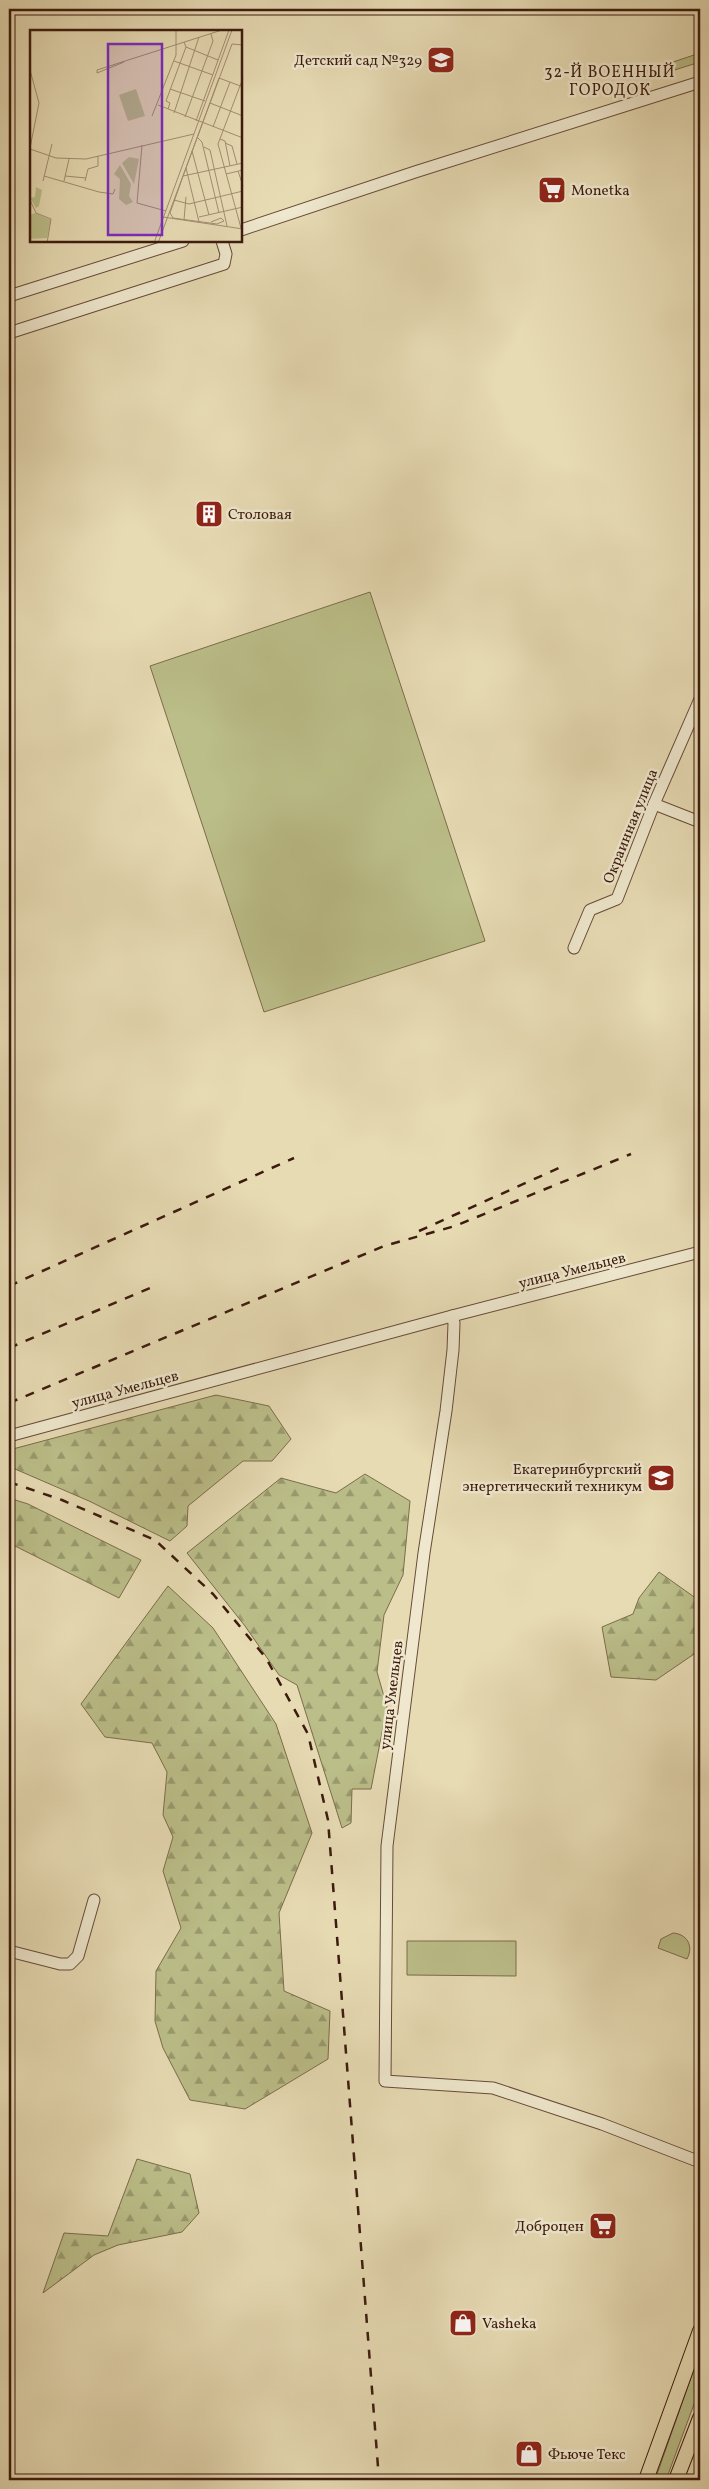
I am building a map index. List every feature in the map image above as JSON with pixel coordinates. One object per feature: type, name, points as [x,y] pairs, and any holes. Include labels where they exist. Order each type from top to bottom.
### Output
[{"type":"main road","points":[[646,2480],[700,2331]]},
{"type":"main road","points":[[678,2476],[700,2418]]},
{"type":"street","points":[[242,230],[431,167],[700,82]]},
{"type":"street","points":[[9,296],[180,242]]},
{"type":"street","points":[[9,333],[224,264],[226,254],[222,242]]},
{"type":"street","name":"Окраинная улица","points":[[574,948],[590,910],[617,899],[654,804],[700,699]]},
{"type":"street","points":[[654,804],[700,822]]},
{"type":"street","name":"улица Умельцев","points":[[9,1436],[452,1316],[700,1252]]},
{"type":"street","name":"улица Умельцев","points":[[452,1316],[454,1323],[453,1350],[447,1402],[424,1553],[386,1846],[385,2081],[493,2088],[602,2124],[700,2162]]},
{"type":"street","points":[[9,1951],[60,1964],[70,1964],[78,1956],[94,1900]]},
{"type":"green space","points":[[700,53],[700,62],[646,79],[643,72]]},
{"type":"green space","points":[[370,592],[485,941],[264,1012],[150,666]]},
{"type":"green space","points":[[216,1395],[269,1406],[291,1439],[272,1461],[243,1461],[188,1506],[187,1526],[170,1541],[89,1501],[15,1469],[9,1460],[9,1450]]},
{"type":"green space","points":[[365,1474],[410,1501],[403,1575],[384,1615],[377,1672],[387,1707],[371,1789],[352,1789],[351,1823],[342,1828],[297,1685],[279,1675],[245,1626],[187,1553],[281,1478],[336,1493]]},
{"type":"green space","points":[[9,1498],[28,1504],[141,1560],[119,1598],[9,1543]]},
{"type":"green space","points":[[659,1572],[697,1599],[700,1595],[700,1650],[656,1680],[611,1677],[602,1627],[633,1614],[639,1598]]},
{"type":"green space","points":[[168,1586],[213,1628],[276,1724],[312,1833],[279,1913],[284,1991],[330,2011],[328,2059],[245,2109],[190,2100],[163,2048],[155,2021],[156,1971],[181,1928],[163,1871],[173,1837],[163,1815],[167,1772],[152,1743],[105,1737],[81,1704]]},
{"type":"green space","points":[[673,1933],[682,1936],[688,1942],[690,1950],[687,1959],[658,1948],[661,1939]]},
{"type":"green space","points":[[407,1941],[516,1941],[516,1976],[407,1975]]},
{"type":"green space","points":[[137,2159],[190,2174],[199,2213],[182,2232],[118,2245],[94,2255],[43,2293],[64,2233],[108,2236]]},
{"type":"green space","points":[[700,2352],[700,2388],[666,2480],[655,2480]]},
{"type":"tram line","points":[[693,2480],[700,2460]]},
{"type":"railway","points":[[9,1403],[384,1246],[455,1226],[631,1154]]},
{"type":"railway","points":[[9,1286],[294,1158]]},
{"type":"railway","points":[[419,1231],[561,1167]]},
{"type":"railway","points":[[9,1348],[150,1288]]},
{"type":"railway","points":[[9,1482],[62,1500],[155,1540],[213,1594],[266,1658],[308,1734],[328,1820],[379,2480]]},
{"type":"place","name":"Детский сад №329","points":[[441,60]]},
{"type":"place","name":"Monetka","points":[[552,190]]},
{"type":"place","name":"Столовая","points":[[209,514]]},
{"type":"place","name":"Екатеринбургский энергетический техникум","points":[[661,1478]]},
{"type":"place","name":"Доброцен","points":[[603,2226]]},
{"type":"place","name":"Vasheka","points":[[463,2323]]},
{"type":"place","name":"Фьюче Текс","points":[[529,2454]]},
{"type":"district","name":"32-Й ВОЕННЫЙ ГОРОДОК","points":[[610,80]]}]
